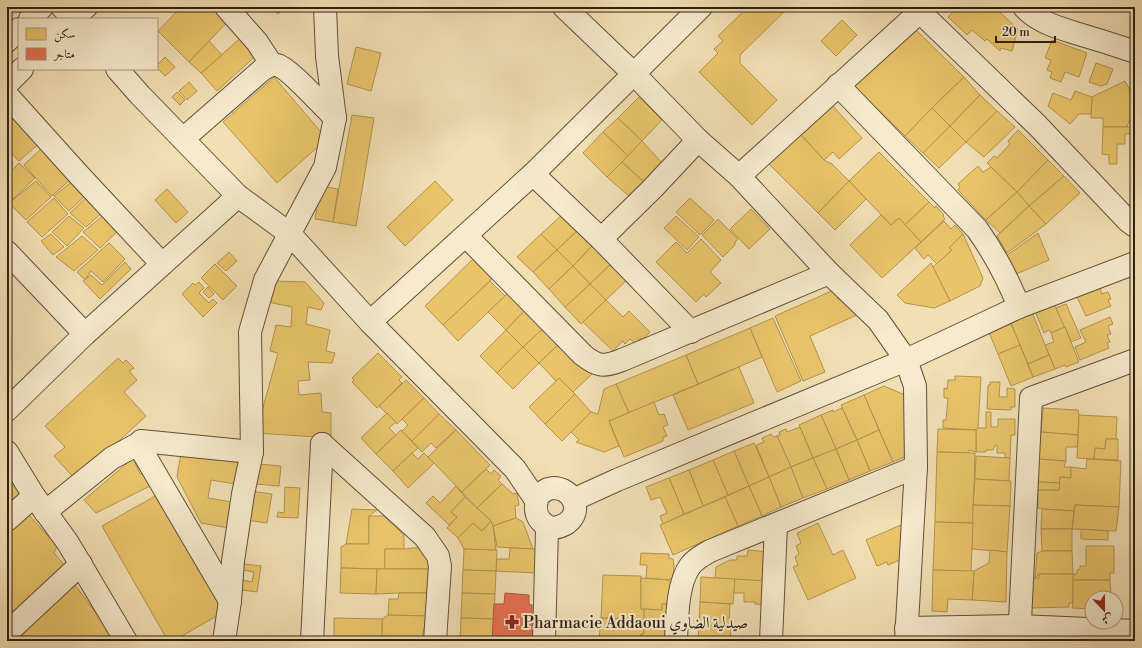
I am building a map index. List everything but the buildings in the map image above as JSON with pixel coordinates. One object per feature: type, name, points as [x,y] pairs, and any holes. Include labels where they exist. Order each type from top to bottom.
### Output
[{"type":"street","points":[[31,18],[42,7]]},
{"type":"street","points":[[226,7],[257,42],[272,65]]},
{"type":"street","points":[[224,641],[230,601],[234,553],[243,494],[252,452],[250,332],[265,280],[325,167],[335,118],[327,56],[325,7]]},
{"type":"street","points":[[564,7],[634,74],[698,140],[739,176],[829,273],[878,320],[906,360],[915,386],[916,467],[906,634],[1019,634],[1135,631]]},
{"type":"street","points":[[370,322],[533,174],[701,7]]},
{"type":"street","points":[[1024,7],[1042,20],[1059,27],[1135,52]]},
{"type":"street","points":[[739,176],[922,9],[1037,125],[1128,221],[1135,226]]},
{"type":"street","points":[[7,41],[18,30]]},
{"type":"street","points":[[183,139],[262,70],[272,65],[278,65],[288,71],[335,118]]},
{"type":"street","points":[[7,84],[21,70]]},
{"type":"street","points":[[118,70],[238,196],[290,234],[370,322],[515,469],[537,500],[535,505],[537,515],[547,526],[544,641]]},
{"type":"street","points":[[838,85],[977,229],[994,254],[1011,287],[1019,307]]},
{"type":"street","points":[[7,95],[162,264]]},
{"type":"street","points":[[601,239],[652,189],[698,140]]},
{"type":"street","points":[[533,174],[601,239],[690,332]]},
{"type":"street","points":[[7,410],[85,334],[238,196]]},
{"type":"street","points":[[466,236],[583,355],[593,363],[602,366],[612,364],[829,273]]},
{"type":"street","points":[[7,252],[85,334]]},
{"type":"street","points":[[573,500],[617,480],[906,360],[1019,307],[1135,263]]},
{"type":"street","points":[[1019,634],[1031,398],[1135,360]]},
{"type":"street","points":[[7,520],[39,504],[141,441],[252,452]]},
{"type":"street","points":[[138,444],[230,601]]},
{"type":"street","points":[[312,641],[322,444],[426,537],[434,549],[438,556],[440,566],[435,641]]},
{"type":"street","points":[[7,452],[39,504],[68,543],[81,564],[123,640]]},
{"type":"street","points":[[676,641],[680,593],[684,577],[691,565],[699,558],[710,551],[916,467]]},
{"type":"street","points":[[534,497],[548,489],[558,488],[567,492],[573,500],[574,510],[570,520],[562,526],[547,529]]},
{"type":"street","points":[[771,641],[776,525]]},
{"type":"street","points":[[7,633],[81,564]]},
{"type":"place","name":"Pharmacie Addaoui صيدلية الضاوي","points":[[512,622]]}]
